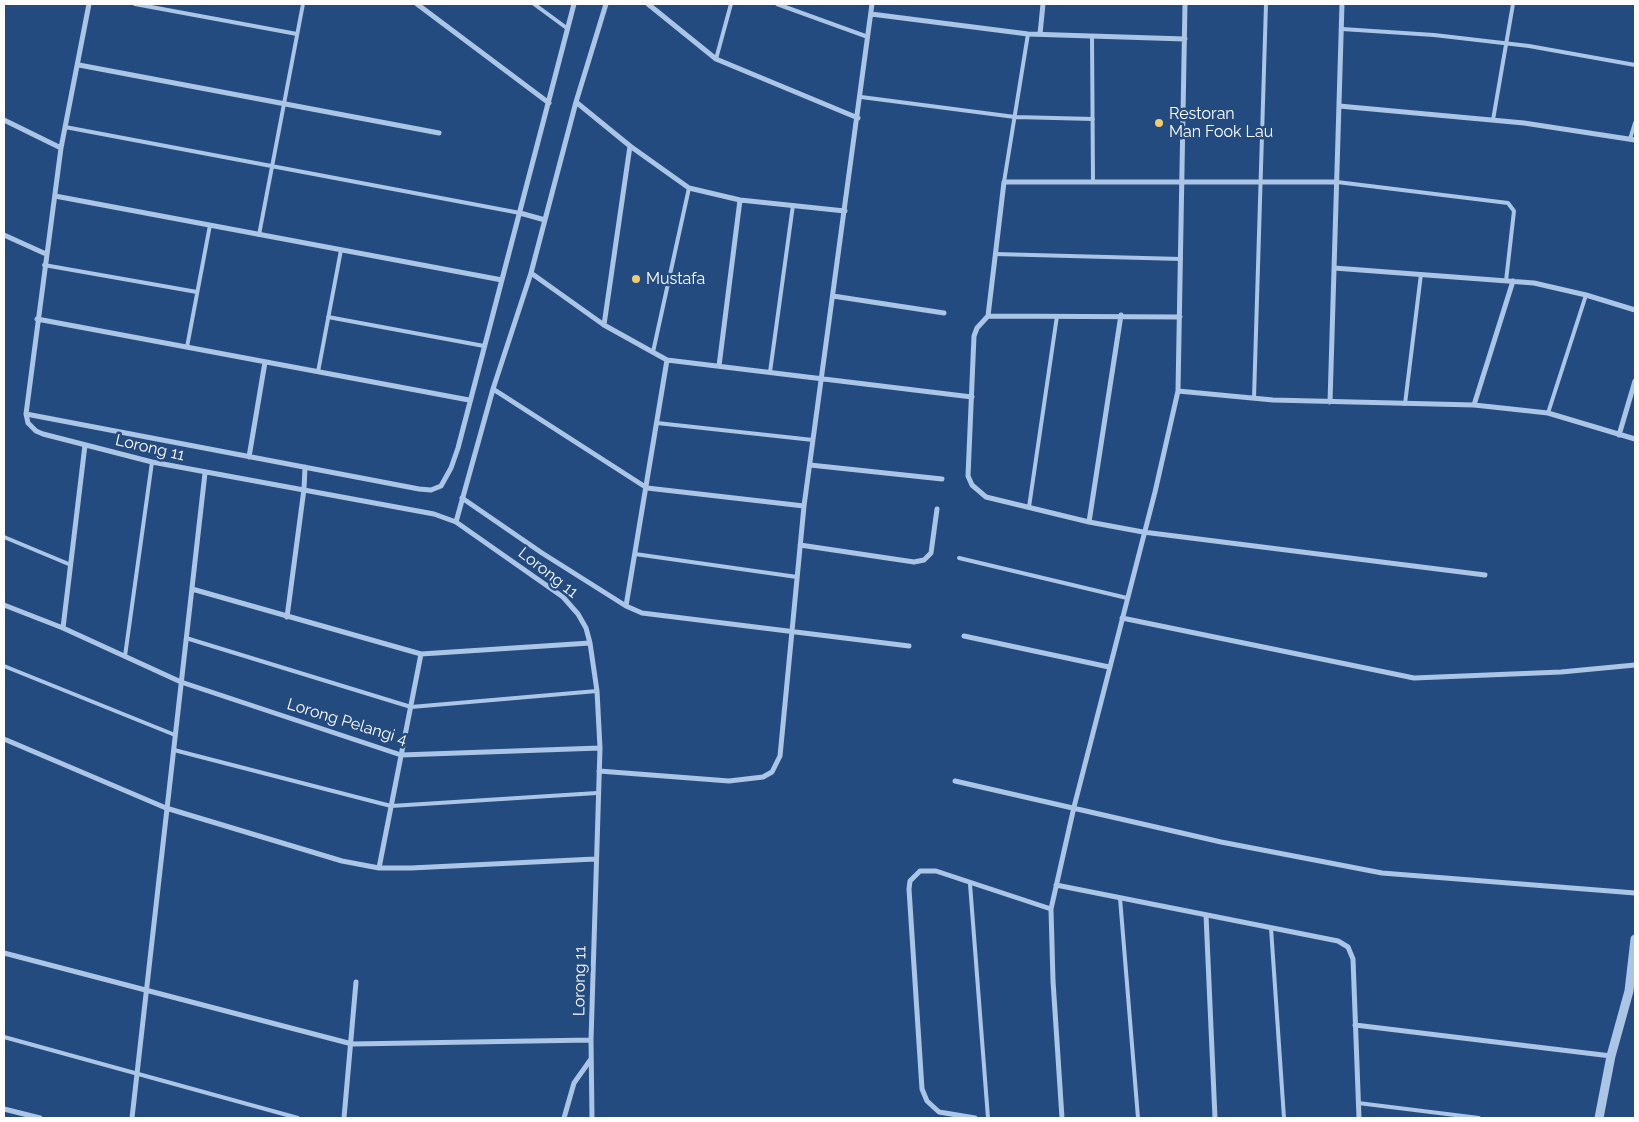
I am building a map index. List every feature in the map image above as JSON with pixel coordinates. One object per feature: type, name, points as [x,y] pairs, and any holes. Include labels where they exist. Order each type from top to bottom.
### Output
[{"type":"street","points":[[89,4],[61,148],[44,265],[26,414],[430,490],[441,486],[451,468],[569,30],[574,4]]},
{"type":"street","points":[[417,4],[549,103]]},
{"type":"street","points":[[456,522],[493,390],[531,273],[576,102],[606,4]]},
{"type":"street","points":[[648,4],[716,59],[858,118]]},
{"type":"street","points":[[599,771],[730,780],[763,778],[772,772],[780,756],[804,506],[820,377],[861,97],[872,4]]},
{"type":"street","points":[[1040,34],[1043,4]]},
{"type":"street","points":[[1062,1118],[1052,981],[1051,909],[1074,807],[1178,391],[1185,4]]},
{"type":"street","points":[[1330,402],[1342,4]]},
{"type":"street","points":[[871,14],[1028,34],[1185,39]]},
{"type":"street","points":[[78,65],[440,133]]},
{"type":"street","points":[[576,102],[630,146],[689,188],[740,200],[845,211]]},
{"type":"street","points":[[1339,106],[1493,120],[1633,140]]},
{"type":"street","points":[[4,120],[61,148]]},
{"type":"street","points":[[604,325],[630,146]]},
{"type":"street","points":[[1337,182],[1182,180],[1004,182],[988,316],[977,328],[974,336],[968,476],[972,485],[986,497],[1088,522],[1143,532],[1485,575]]},
{"type":"street","points":[[55,196],[502,280]]},
{"type":"street","points":[[719,366],[740,200]]},
{"type":"street","points":[[520,213],[545,220]]},
{"type":"street","points":[[4,235],[46,254]]},
{"type":"street","points":[[1334,268],[1534,283],[1586,294],[1635,310]]},
{"type":"street","points":[[531,273],[604,325],[667,360],[820,377],[972,397]]},
{"type":"street","points":[[1474,405],[1513,281]]},
{"type":"street","points":[[832,296],[944,313]]},
{"type":"street","points":[[988,316],[1180,317]]},
{"type":"street","points":[[1088,522],[1121,316]]},
{"type":"street","points":[[37,319],[469,400]]},
{"type":"street","points":[[626,606],[667,360]]},
{"type":"street","points":[[249,457],[265,362]]},
{"type":"street","points":[[1619,434],[1635,381]]},
{"type":"street","points":[[493,390],[647,488],[804,506]]},
{"type":"street","points":[[1178,391],[1330,402],[1474,405],[1548,414],[1635,439]]},
{"type":"street","name":"Lorong 11","points":[[26,414],[31,426],[43,434],[152,462],[434,514],[456,522],[563,597],[578,614],[586,628],[590,643],[597,691],[600,748],[597,794],[591,1040],[592,1118]]},
{"type":"street","points":[[63,628],[85,445]]},
{"type":"street","points":[[810,465],[942,479]]},
{"type":"street","points":[[287,617],[304,489],[305,467]]},
{"type":"street","points":[[132,1118],[205,473]]},
{"type":"street","points":[[462,498],[542,553],[626,606],[657,617],[909,646]]},
{"type":"street","points":[[800,545],[914,562],[924,560],[931,553],[937,509]]},
{"type":"street","points":[[192,589],[421,654],[590,643]]},
{"type":"street","name":"Lorong Pelangi 4","points":[[4,605],[63,628],[181,682],[401,755],[600,748]]},
{"type":"street","points":[[1122,618],[1414,678],[1561,672],[1635,665]]},
{"type":"street","points":[[964,636],[1109,667]]},
{"type":"street","points":[[379,868],[421,654]]},
{"type":"street","points":[[4,739],[166,808],[342,861],[379,868],[595,859]]},
{"type":"street","points":[[955,781],[1221,842],[1382,873],[1635,893]]},
{"type":"street","points":[[975,1118],[939,1112],[927,1101],[922,1089],[909,890],[910,880],[914,875],[927,870],[1051,909]]},
{"type":"street","points":[[1056,885],[1338,941],[1348,946],[1353,959],[1359,1118]]},
{"type":"street","points":[[1206,916],[1216,1118]]},
{"type":"street","points":[[1599,1118],[1610,1056],[1632,992],[1635,939]]},
{"type":"street","points":[[4,953],[352,1044],[591,1040]]},
{"type":"street","points":[[344,1118],[356,982]]},
{"type":"street","points":[[1355,1025],[1610,1056]]},
{"type":"street","points":[[564,1118],[574,1083],[591,1059]]},
{"type":"street","points":[[4,1108],[40,1118]]},
{"type":"lane","points":[[135,4],[297,34]]},
{"type":"lane","points":[[259,234],[303,4]]},
{"type":"lane","points":[[534,4],[569,30]]},
{"type":"lane","points":[[716,59],[731,4]]},
{"type":"lane","points":[[777,4],[868,37]]},
{"type":"lane","points":[[1254,398],[1259,181],[1266,4]]},
{"type":"lane","points":[[1493,120],[1513,4]]},
{"type":"lane","points":[[1342,28],[1434,35],[1507,44],[1635,64]]},
{"type":"lane","points":[[1004,182],[1028,34]]},
{"type":"lane","points":[[1092,36],[1093,181]]},
{"type":"lane","points":[[861,97],[1015,118],[1093,119]]},
{"type":"lane","points":[[1633,140],[1635,124]]},
{"type":"lane","points":[[65,127],[520,213]]},
{"type":"lane","points":[[1337,182],[1508,203],[1514,211],[1506,281]]},
{"type":"lane","points":[[653,352],[689,188]]},
{"type":"lane","points":[[770,372],[794,205]]},
{"type":"lane","points":[[187,347],[210,225]]},
{"type":"lane","points":[[318,372],[341,250]]},
{"type":"lane","points":[[995,254],[1181,259]]},
{"type":"lane","points":[[44,265],[197,292]]},
{"type":"lane","points":[[1404,404],[1421,274]]},
{"type":"lane","points":[[1548,414],[1586,294]]},
{"type":"lane","points":[[1029,507],[1057,316]]},
{"type":"lane","points":[[328,317],[484,346]]},
{"type":"lane","points":[[657,423],[813,440]]},
{"type":"lane","points":[[125,656],[152,462]]},
{"type":"lane","points":[[4,537],[71,565]]},
{"type":"lane","points":[[635,554],[797,577]]},
{"type":"lane","points":[[959,558],[1127,598]]},
{"type":"lane","points":[[186,638],[411,707],[597,691]]},
{"type":"lane","points":[[4,666],[175,734]]},
{"type":"lane","points":[[174,750],[391,806],[597,794]]},
{"type":"lane","points":[[970,884],[988,1118]]},
{"type":"lane","points":[[1120,898],[1138,1118]]},
{"type":"lane","points":[[1271,928],[1284,1118]]},
{"type":"lane","points":[[4,1037],[298,1118]]},
{"type":"lane","points":[[1358,1103],[1479,1118]]},
{"type":"place","name":"Restoran Man Fook Lau","points":[[1159,123]]},
{"type":"place","name":"Mustafa","points":[[636,279]]}]
